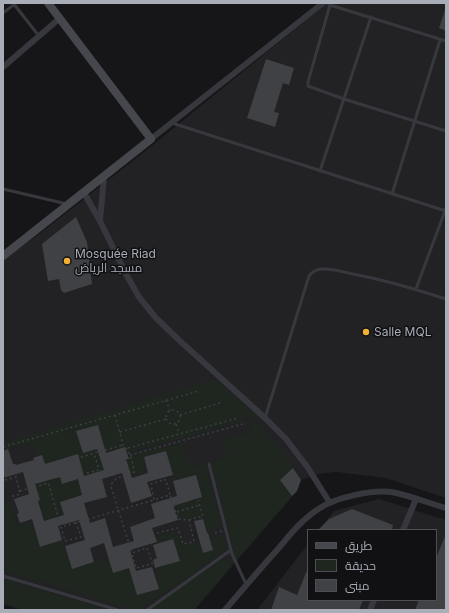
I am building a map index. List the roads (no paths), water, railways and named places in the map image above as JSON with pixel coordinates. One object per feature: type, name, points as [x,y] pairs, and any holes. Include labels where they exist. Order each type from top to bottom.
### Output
[{"type":"street","points":[[48,3],[151,139]]},
{"type":"street","points":[[3,256],[104,178],[323,3]]},
{"type":"street","points":[[3,67],[60,18]]},
{"type":"street","points":[[100,221],[104,178]]},
{"type":"street","points":[[84,193],[139,297],[156,318],[286,439],[330,503]]},
{"type":"street","points":[[225,610],[300,523],[321,507],[360,494],[390,492],[446,508]]},
{"type":"street","points":[[403,529],[416,499]]},
{"type":"lane","points":[[3,13],[14,4],[39,36]]},
{"type":"lane","points":[[446,41],[329,4],[308,83],[310,87],[344,99],[446,131]]},
{"type":"lane","points":[[320,171],[372,18]]},
{"type":"lane","points":[[392,194],[440,40]]},
{"type":"lane","points":[[172,123],[446,210],[416,289]]},
{"type":"lane","points":[[3,189],[70,204]]},
{"type":"lane","points":[[265,418],[309,276],[316,270],[327,269],[383,280],[446,299]]},
{"type":"lane","points":[[209,464],[233,557],[247,584]]},
{"type":"lane","points":[[147,610],[231,550]]},
{"type":"lane","points":[[3,576],[118,610]]},
{"type":"place","name":"Mosquée Riad مسجد الرياض","points":[[67,261]]},
{"type":"place","name":"Salle MQL","points":[[366,332]]}]
